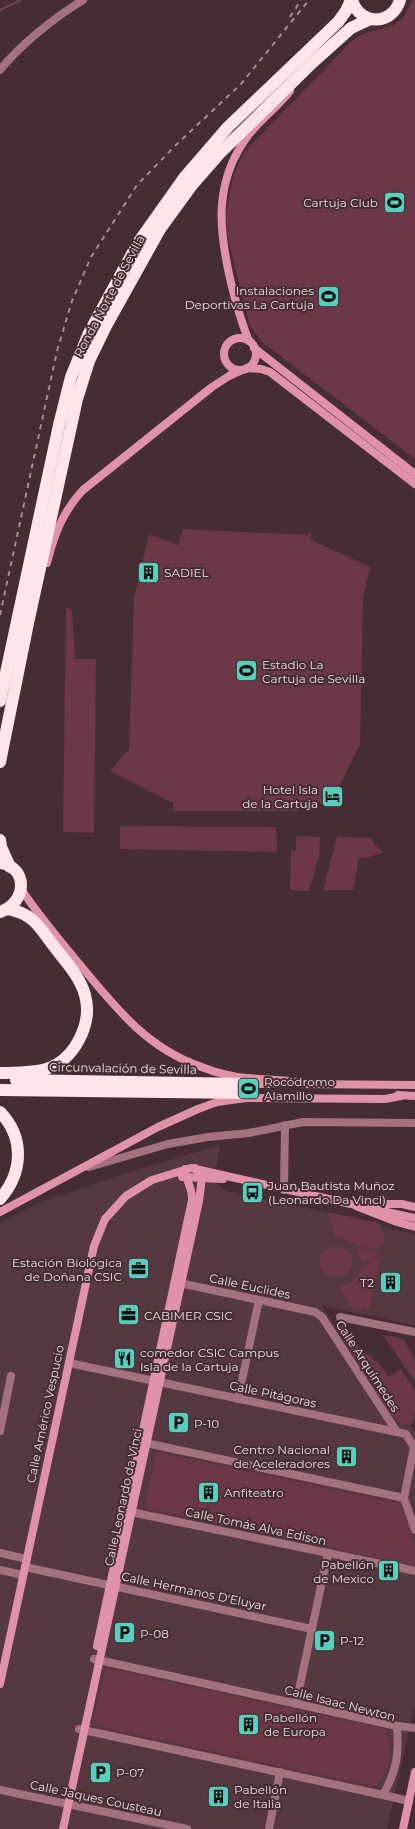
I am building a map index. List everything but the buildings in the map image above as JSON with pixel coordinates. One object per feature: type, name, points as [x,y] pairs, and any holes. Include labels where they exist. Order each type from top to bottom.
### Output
[{"type":"highway","name":"Ronda Norte de Sevilla","points":[[352,0],[358,12],[370,19]]},
{"type":"highway","name":"Ronda Norte de Sevilla","points":[[0,701],[59,425],[71,377],[102,321],[138,243],[184,178],[228,127],[338,22],[352,0]]},
{"type":"highway","name":"Ronda Norte de Sevilla","points":[[102,321],[160,229],[192,185],[219,154],[312,63],[351,28],[370,19],[383,19],[390,16],[395,11],[400,0]]},
{"type":"highway","name":"Ronda Norte de Sevilla","points":[[0,762],[28,623],[77,399],[94,336]]},
{"type":"highway","points":[[0,840],[5,865],[18,875],[21,881],[21,889],[17,901],[2,911]]},
{"type":"highway","points":[[0,1073],[23,1073],[46,1069],[59,1062],[71,1052],[79,1039],[85,1025],[86,1011],[85,996],[82,988],[67,964],[31,918],[20,912],[2,911]]},
{"type":"highway","name":"Circunvalación de Sevilla","points":[[0,1080],[246,1088]]},
{"type":"highway","name":"Circunvalación de Sevilla","points":[[0,1090],[246,1088]]},
{"type":"highway","points":[[0,1112],[12,1129],[19,1153],[15,1175],[7,1191],[0,1199]]},
{"type":"street","points":[[0,70],[47,25],[64,12],[84,0]]},
{"type":"street","points":[[28,623],[54,535],[73,500],[83,490],[212,387],[253,363],[255,358],[252,344],[241,323],[224,250],[220,214],[223,193],[228,171],[247,137],[284,99],[312,63]]},
{"type":"street","points":[[415,474],[252,344],[241,338],[233,340],[228,344],[224,351],[225,360],[229,365],[236,369],[261,369],[270,372],[415,484]]},
{"type":"street","points":[[21,889],[66,948],[117,1009],[139,1031],[155,1044],[176,1056],[246,1088],[415,1096]]},
{"type":"street","points":[[0,1212],[158,1127],[246,1088],[304,1083],[415,1085]]},
{"type":"street","points":[[76,1171],[133,1153],[168,1144],[208,1137],[249,1133],[303,1122],[415,1123]]},
{"type":"street","points":[[284,1125],[284,1190]]},
{"type":"street","name":"Calle Américo Vespucio","points":[[193,1173],[241,1180]]},
{"type":"street","name":"Calle Américo Vespucio","points":[[0,1684],[94,1246],[98,1233],[105,1219],[126,1196],[134,1190],[159,1177],[193,1173],[241,1180],[351,1204],[397,1222],[415,1226]]},
{"type":"street","name":"Calle Leonardo da Vinci","points":[[63,1829],[66,1804],[178,1282],[192,1200],[193,1173]]},
{"type":"street","name":"Calle Leonardo da Vinci","points":[[178,1282],[193,1173]]},
{"type":"street","points":[[351,1204],[415,1218]]},
{"type":"street","name":"Calle Américo Vespucio","points":[[351,1204],[402,1204],[415,1207]]},
{"type":"street","name":"Calle Euclides","points":[[178,1282],[319,1314]]},
{"type":"street","points":[[238,1399],[259,1300]]},
{"type":"street","name":"Calle Arquímedes","points":[[319,1314],[322,1316],[397,1432]]},
{"type":"street","points":[[340,1317],[415,1332]]},
{"type":"street","name":"Calle Pitágoras","points":[[69,1363],[406,1434],[414,1447],[404,1498]]},
{"type":"street","points":[[0,1431],[12,1376]]},
{"type":"street","points":[[144,1442],[404,1498],[415,1530]]},
{"type":"street","name":"Calle Tomás Alva Edison","points":[[129,1512],[381,1564]]},
{"type":"street","points":[[0,1553],[25,1567]]},
{"type":"street","points":[[296,1704],[328,1553]]},
{"type":"street","points":[[394,1566],[415,1571]]},
{"type":"street","points":[[0,1570],[25,1567]]},
{"type":"street","name":"Calle Hermanos D'Eluyar","points":[[25,1567],[312,1629]]},
{"type":"street","name":"Calle Isaac Newton","points":[[97,1660],[398,1726],[398,1761],[391,1781],[383,1795]]},
{"type":"street","points":[[398,1726],[415,1728]]},
{"type":"street","points":[[82,1729],[409,1801]]},
{"type":"street","points":[[269,1829],[280,1772]]},
{"type":"street","points":[[403,1829],[415,1772]]},
{"type":"street","name":"Calle Jaques Cousteau","points":[[0,1790],[187,1829]]},
{"type":"street","name":"Calle Leonardo da Vinci","points":[[58,1829],[66,1804]]},
{"type":"shaded area","name":"Instalaciones Deportivas La Cartuja","points":[[412,0],[415,0],[415,459],[262,342],[250,326],[228,239],[226,215],[233,177],[244,152],[351,42],[370,32],[387,27],[401,20],[407,12]]},
{"type":"shaded area","name":"Estadio La Cartuja de Sevilla","points":[[183,529],[308,535],[311,532],[311,540],[370,567],[363,598],[360,744],[335,796],[338,798],[334,808],[311,800],[298,811],[173,811],[173,803],[110,771],[129,749],[134,598],[149,534],[178,545]]},
{"type":"shaded area","points":[[66,608],[70,608],[72,612],[75,659],[96,659],[94,833],[63,832]]},
{"type":"shaded area","points":[[120,826],[276,827],[277,852],[120,849]]},
{"type":"shaded area","points":[[296,836],[320,837],[319,857],[309,891],[290,890],[291,851],[296,850]]},
{"type":"shaded area","points":[[337,837],[372,838],[373,844],[384,852],[370,857],[359,858],[353,890],[323,890]]},
{"type":"shaded area","points":[[220,1145],[214,1182],[227,1191],[378,1223],[390,1229],[415,1234],[415,1325],[322,1306],[395,1421],[410,1426],[415,1432],[415,1704],[387,1829],[0,1829],[0,1223],[39,1203],[129,1172]]},
{"type":"shaded area","points":[[328,1212],[378,1223],[385,1237],[383,1245],[380,1245],[379,1249],[365,1247],[335,1237]]},
{"type":"shaded area","points":[[333,1246],[339,1246],[349,1253],[352,1262],[351,1268],[345,1275],[339,1278],[333,1278],[323,1271],[320,1265],[320,1259],[327,1249]]},
{"type":"shaded area","points":[[357,1248],[381,1253],[362,1263]]},
{"type":"shaded area","points":[[381,1255],[369,1310],[362,1308],[361,1312],[353,1310],[339,1287],[351,1283],[362,1268]]},
{"type":"shaded area","points":[[342,1325],[348,1329],[361,1350],[379,1363],[388,1377],[401,1369],[415,1391],[415,1415],[413,1416],[415,1419],[410,1426],[395,1421],[339,1333],[339,1326]]},
{"type":"shaded area","points":[[383,1335],[404,1339],[415,1361],[415,1382]]},
{"type":"shaded area","points":[[156,1452],[401,1504],[415,1544],[415,1566],[145,1508]]},
{"type":"shaded area","points":[[106,1668],[387,1729],[385,1736],[388,1737],[390,1749],[389,1763],[382,1779],[378,1779],[377,1787],[92,1725]]},
{"type":"waterway","points":[[0,10],[21,0]]},
{"type":"tunnel","points":[[381,1564],[394,1566]]},
{"type":"railway","points":[[290,17],[301,0]]},
{"type":"railway","points":[[0,615],[57,351],[72,301],[91,257],[137,185],[176,145],[241,84],[309,0]]},
{"type":"place","name":"Cartuja Club","points":[[394,202]]},
{"type":"place","name":"Instalaciones Deportivas La Cartuja","points":[[329,297]]},
{"type":"place","name":"SADIEL","points":[[149,572]]},
{"type":"place","name":"Estadio La Cartuja de Sevilla","points":[[247,671]]},
{"type":"place","name":"Hotel Isla de la Cartuja","points":[[333,796]]},
{"type":"place","name":"Rocódromo Alamillo","points":[[248,1088]]},
{"type":"place","name":"Juan Bautista Muñoz (Leonardo Da Vinci)","points":[[252,1192]]},
{"type":"place","name":"Estación Biológica de Doñana CSIC","points":[[138,1269]]},
{"type":"place","name":"T2","points":[[390,1282]]},
{"type":"place","name":"CABIMER CSIC","points":[[129,1315]]},
{"type":"place","name":"comedor CSIC Campus Isla de la Cartuja","points":[[124,1359]]},
{"type":"place","name":"P-10","points":[[178,1423]]},
{"type":"place","name":"Centro Nacional de Aceleradores","points":[[346,1456]]},
{"type":"place","name":"Anfiteatro","points":[[209,1492]]},
{"type":"place","name":"Pabellón de Mexico","points":[[389,1571]]},
{"type":"place","name":"P-08","points":[[124,1633]]},
{"type":"place","name":"P-12","points":[[325,1640]]},
{"type":"place","name":"Pabellón de Europa","points":[[249,1724]]},
{"type":"place","name":"P-07","points":[[100,1772]]},
{"type":"place","name":"Pabellón de Italia","points":[[218,1796]]}]
